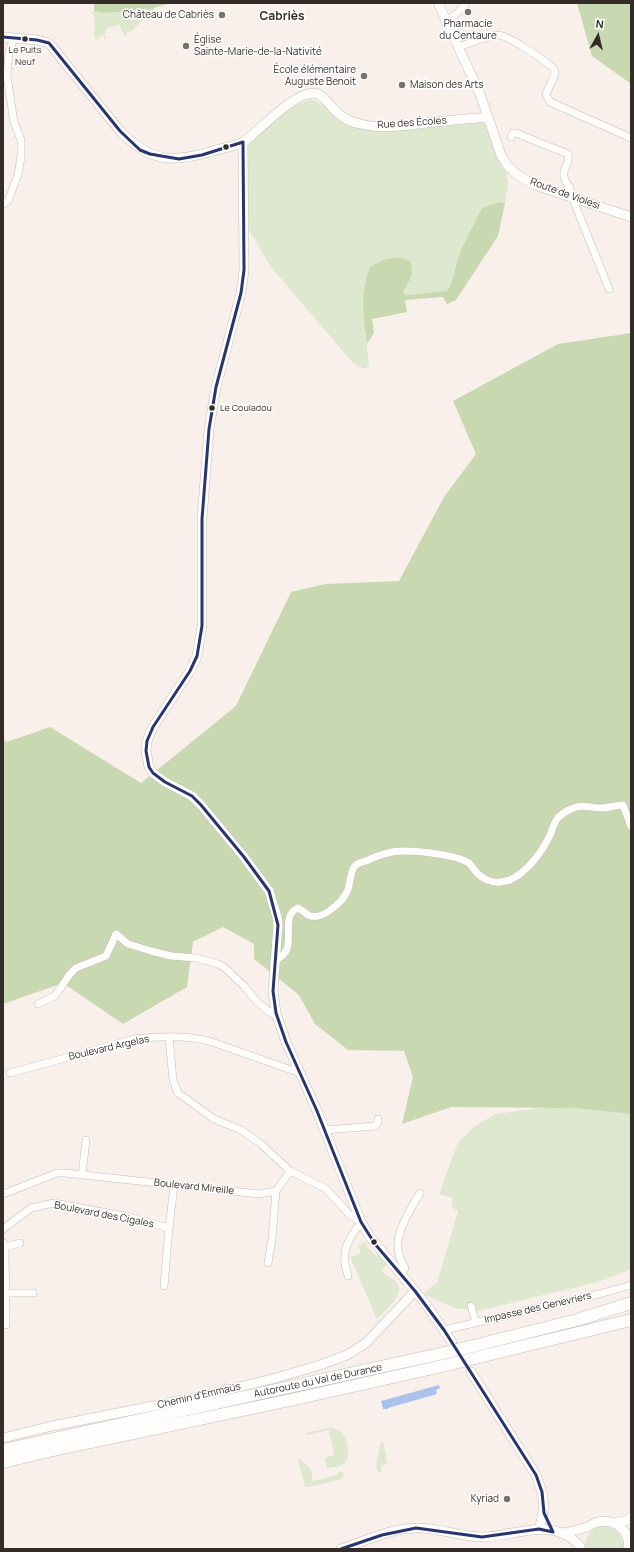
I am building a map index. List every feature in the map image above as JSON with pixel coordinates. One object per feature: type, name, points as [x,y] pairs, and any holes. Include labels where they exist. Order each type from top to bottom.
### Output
[{"type":"highway","name":"Autoroute du Val de Durance","points":[[3,1462],[451,1364],[472,1353],[631,1302]]},
{"type":"highway","name":"Autoroute du Val de Durance","points":[[3,1450],[444,1353],[472,1353],[631,1320]]},
{"type":"highway","points":[[472,1353],[593,1337],[631,1329]]},
{"type":"street","name":"Route de Violesi","points":[[438,3],[470,73],[488,117],[501,155],[507,165],[516,174],[535,185],[631,217]]},
{"type":"street","points":[[447,20],[453,17],[464,4]]},
{"type":"street","points":[[458,47],[496,35],[503,36],[532,53],[554,69],[555,74],[546,94],[550,102],[631,138]]},
{"type":"street","points":[[3,37],[44,41],[49,43],[120,132],[140,150],[150,154],[179,159],[243,142],[244,270],[241,293],[216,387],[209,429],[202,519],[202,626],[197,656],[190,671],[153,727],[147,742],[146,751],[149,767],[153,773],[165,782],[192,796],[201,805],[244,857],[269,891],[277,916],[276,960],[273,991],[276,1013],[286,1042],[325,1130],[361,1222],[375,1244],[415,1291],[452,1342]]},
{"type":"street","points":[[3,204],[8,201],[18,175],[21,157],[21,140],[14,122],[8,76],[9,52],[14,38]]},
{"type":"street","name":"Rue des Écoles","points":[[243,142],[294,100],[312,93],[320,95],[340,115],[353,122],[368,126],[386,127],[488,117]]},
{"type":"street","points":[[511,137],[513,133],[516,133],[568,154],[569,159],[563,173],[564,179],[570,188],[570,197],[609,289]]},
{"type":"street","points":[[276,960],[284,954],[288,948],[289,920],[294,910],[298,908],[308,915],[318,917],[326,914],[347,892],[352,872],[356,865],[373,858],[392,852],[440,854],[470,864],[477,873],[485,879],[503,882],[517,876],[527,868],[538,855],[548,839],[553,825],[560,815],[570,809],[581,806],[603,808],[623,805],[631,826]]},
{"type":"street","points":[[38,1004],[55,996],[76,968],[106,956],[116,934],[128,944],[151,951],[171,956],[196,958],[218,964],[230,973],[257,1002],[272,1014],[276,1013]]},
{"type":"street","name":"Boulevard Argelas","points":[[10,1073],[135,1039],[151,1037],[196,1037],[300,1074]]},
{"type":"street","points":[[168,1037],[173,1080],[178,1093],[214,1119],[241,1130],[260,1143],[290,1171],[325,1188],[350,1215],[361,1222]]},
{"type":"street","points":[[325,1130],[375,1126],[378,1123],[378,1119]]},
{"type":"street","points":[[82,1175],[86,1140]]},
{"type":"street","points":[[268,1263],[272,1239],[276,1191],[290,1171]]},
{"type":"street","name":"Boulevard Mireille","points":[[3,1194],[58,1173],[259,1194],[276,1191]]},
{"type":"street","points":[[164,1286],[174,1186]]},
{"type":"street","points":[[401,1274],[405,1268],[398,1253],[398,1240],[410,1209],[420,1193]]},
{"type":"street","name":"Boulevard des Cigales","points":[[3,1229],[31,1208],[54,1203],[124,1216],[169,1228]]},
{"type":"street","points":[[348,1276],[344,1261],[345,1249],[361,1222]]},
{"type":"street","points":[[6,1325],[4,1245],[20,1243]]},
{"type":"street","name":"Impasse des Genevriers","points":[[444,1330],[604,1293],[631,1285]]},
{"type":"street","name":"Chemin d'Emmaüs","points":[[3,1438],[52,1426],[189,1399],[276,1378],[320,1365],[347,1355],[366,1343],[415,1291]]},
{"type":"street","points":[[5,1293],[33,1293]]},
{"type":"street","points":[[471,1306],[476,1323]]},
{"type":"street","points":[[470,1372],[536,1475],[542,1492],[544,1513],[539,1530]]},
{"type":"street","points":[[544,1513],[556,1532],[569,1537],[581,1547]]},
{"type":"street","points":[[340,1549],[382,1535],[416,1528],[482,1537],[526,1530],[573,1532],[601,1521],[615,1523],[628,1520],[631,1517]]},
{"type":"street","points":[[615,1523],[626,1534],[628,1545]]},
{"type":"street","points":[[581,1547],[581,1539],[589,1527]]},
{"type":"street","points":[[628,1545],[631,1532]]},
{"type":"green space","points":[[94,3],[170,3],[148,10],[146,7],[144,10],[101,13],[94,11]]},
{"type":"green space","points":[[577,3],[631,3],[631,84],[592,56]]},
{"type":"green space","points":[[146,7],[154,7],[156,16],[148,19],[144,16],[143,20],[135,27],[135,29],[128,32],[125,37],[119,25],[107,28],[104,35],[106,36],[106,39],[102,35],[96,41],[93,32],[95,31],[94,15],[91,14],[94,11],[101,13],[144,10]]},
{"type":"green space","points":[[311,99],[321,105],[323,104],[336,116],[410,127],[411,130],[435,127],[435,125],[476,121],[477,123],[482,123],[487,126],[507,174],[508,183],[505,203],[500,202],[460,252],[450,287],[446,291],[407,295],[403,292],[412,277],[363,315],[369,364],[367,368],[362,368],[353,363],[271,267],[249,230],[247,151],[250,142],[254,136],[292,107]]},
{"type":"green space","points":[[500,202],[505,203],[498,236],[456,300],[447,304],[443,297],[405,300],[407,312],[372,319],[374,333],[367,344],[363,305],[365,286],[370,267],[389,258],[405,259],[410,261],[412,270],[411,277],[403,292],[406,295],[446,291],[450,287],[460,252],[482,208]]},
{"type":"green space","points":[[631,333],[631,1114],[576,1108],[451,1107],[402,1124],[413,1077],[404,1051],[348,1050],[315,1024],[299,995],[254,959],[254,944],[223,927],[193,942],[187,987],[123,1024],[63,983],[3,1004],[3,740],[7,742],[50,727],[141,783],[236,706],[291,592],[326,584],[399,581],[444,497],[476,454],[453,401],[558,344]]},
{"type":"green space","points":[[631,1095],[631,1269],[601,1281],[478,1311],[454,1308],[424,1294],[437,1283],[458,1211],[451,1207],[453,1198],[439,1194],[458,1142],[475,1126],[496,1114]]},
{"type":"green space","points":[[365,1242],[368,1249],[369,1248],[376,1256],[379,1254],[387,1263],[382,1271],[397,1283],[399,1288],[399,1293],[396,1298],[377,1319],[350,1257],[361,1253],[358,1246]]},
{"type":"green space","points":[[330,1428],[339,1430],[344,1436],[348,1448],[348,1457],[344,1464],[327,1468],[325,1458],[334,1455],[329,1430],[306,1435],[305,1433]]},
{"type":"green space","points":[[383,1441],[387,1464],[381,1466],[382,1472],[378,1473],[376,1465],[380,1444]]},
{"type":"green space","points":[[298,1459],[300,1459],[311,1469],[313,1483],[314,1481],[338,1475],[338,1471],[344,1473],[343,1477],[339,1480],[305,1487]]},
{"type":"green space","points":[[599,1526],[614,1529],[622,1539],[623,1549],[586,1549],[588,1535]]},
{"type":"water","points":[[439,1385],[440,1388],[436,1390],[437,1394],[388,1409],[383,1409],[381,1401]]},
{"type":"transit line","points":[[3,37],[37,40],[49,43],[120,131],[140,150],[150,154],[179,159],[202,155],[243,142]]},
{"type":"transit line","points":[[243,142],[244,270],[241,293],[216,387],[209,429],[202,519],[202,626],[197,656],[190,671],[153,727],[147,741],[146,751],[149,767],[153,773],[165,782],[192,796],[201,805],[244,857],[269,891],[278,925],[273,991],[276,1013],[286,1042],[317,1111],[361,1222],[375,1244],[415,1291],[444,1330],[536,1475],[542,1492],[544,1513],[553,1532]]},
{"type":"transit line","points":[[341,1549],[382,1535],[416,1528],[482,1537],[539,1529],[553,1532]]},
{"type":"place","name":"Pharmacie du Centaure","points":[[468,12]]},
{"type":"place","name":"Château de Cabriès","points":[[222,15]]},
{"type":"place","name":"Le Puits Neuf","points":[[25,39]]},
{"type":"place","name":"Église Sainte-Marie-de-la-Nativité","points":[[186,46]]},
{"type":"place","name":"École élémentaire Auguste Benoit","points":[[364,76]]},
{"type":"place","name":"Maison des Arts","points":[[402,85]]},
{"type":"place","name":"Le Couladou","points":[[212,408]]},
{"type":"place","name":"Kyriad","points":[[507,1499]]},
{"type":"district","name":"Cabriès","points":[[282,17]]}]
